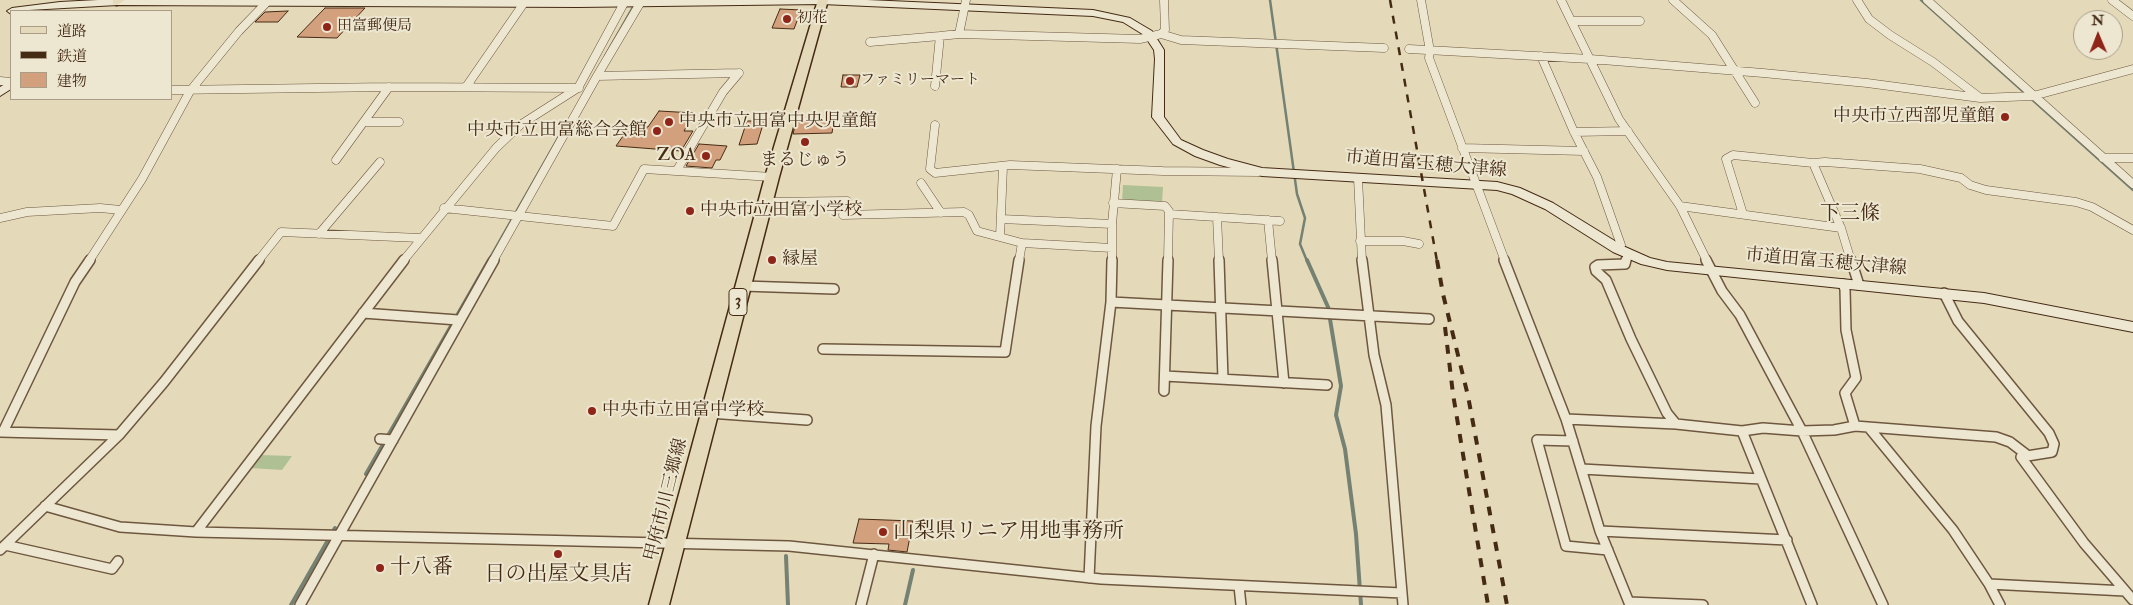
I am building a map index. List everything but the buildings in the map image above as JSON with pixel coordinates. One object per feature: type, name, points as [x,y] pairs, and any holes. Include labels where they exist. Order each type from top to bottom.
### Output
[{"type":"main road","name":"甲府市川三郷線","points":[[659,605],[765,202],[822,0]]},
{"type":"street","points":[[20,10],[119,1],[635,3],[822,0],[965,4],[1093,13],[1126,20],[1156,35],[1181,40],[1271,42],[1384,48]]},
{"type":"street","points":[[870,42],[959,34],[1140,39],[1156,35],[1165,30],[1164,0]]},
{"type":"street","points":[[1421,0],[1430,51],[1429,58],[1475,184],[1566,419],[1600,531],[1629,604],[1703,605]]},
{"type":"street","points":[[1561,0],[1619,119],[1680,206],[1711,271],[1722,291],[1740,315],[1802,431],[1882,605]]},
{"type":"street","points":[[1673,0],[1712,35],[1755,103]]},
{"type":"street","points":[[1857,0],[1869,18],[1890,35],[1933,62],[1980,98]]},
{"type":"street","points":[[1926,0],[2029,96],[2133,184]]},
{"type":"street","points":[[2112,0],[2133,16]]},
{"type":"street","points":[[107,10],[119,1]]},
{"type":"street","points":[[119,434],[2,432],[75,282],[150,164],[190,91],[239,31],[268,1]]},
{"type":"street","points":[[466,88],[525,2]]},
{"type":"street","points":[[300,605],[387,440],[458,320],[514,216],[591,87],[635,3]]},
{"type":"street","points":[[196,532],[444,208],[496,148],[520,125],[580,88],[635,3]]},
{"type":"street","points":[[959,34],[965,4]]},
{"type":"street","points":[[1572,21],[1640,21]]},
{"type":"street","name":"市道田富玉穂大津線","points":[[1156,35],[1159,50],[1158,117],[1177,142],[1199,153],[1224,162],[1262,172],[1497,186],[1533,198],[1623,252],[1667,266],[1944,293],[2017,304],[2133,327]]},
{"type":"street","points":[[935,86],[940,36]]},
{"type":"street","points":[[1410,49],[1590,59],[1867,83],[1980,98],[2029,96],[2133,69]]},
{"type":"street","points":[[1540,56],[1574,132],[1597,177],[1623,252],[1625,264],[1598,265],[1595,268],[1596,271],[1606,280],[1631,339],[1667,413],[1676,424]]},
{"type":"street","points":[[597,76],[739,73],[723,92],[677,170]]},
{"type":"street","points":[[0,93],[10,84]]},
{"type":"street","points":[[336,160],[389,87]]},
{"type":"street","points":[[172,90],[591,87]]},
{"type":"street","points":[[364,122],[399,122]]},
{"type":"street","points":[[935,125],[930,169],[935,173],[1003,168],[1010,165],[1117,170],[1262,172]]},
{"type":"street","points":[[1574,132],[1628,131]]},
{"type":"street","points":[[1462,148],[1584,151]]},
{"type":"street","points":[[1743,214],[1726,159],[1733,155],[1813,163],[1888,166],[1962,178],[1970,185],[1986,190],[2076,202],[2092,207],[2133,230]]},
{"type":"street","points":[[2103,158],[2133,158]]},
{"type":"street","points":[[319,234],[380,162]]},
{"type":"street","points":[[1813,163],[1841,228],[1859,285]]},
{"type":"street","points":[[1000,237],[1003,168]]},
{"type":"street","points":[[444,208],[613,226],[644,169],[772,177]]},
{"type":"street","points":[[1088,578],[1096,426],[1111,302],[1112,224],[1117,170]]},
{"type":"street","points":[[1358,178],[1360,241],[1374,355],[1386,405],[1403,605]]},
{"type":"street","points":[[920,183],[941,213]]},
{"type":"street","points":[[765,202],[847,201]]},
{"type":"street","points":[[1113,203],[1165,206],[1169,211],[1164,391]]},
{"type":"street","points":[[1680,206],[1841,228]]},
{"type":"street","points":[[0,218],[27,212],[100,208],[121,210]]},
{"type":"street","points":[[843,215],[964,212],[969,215],[977,231],[1022,243],[1112,248]]},
{"type":"street","points":[[1169,214],[1280,221]]},
{"type":"street","points":[[1217,217],[1222,379]]},
{"type":"street","points":[[1001,220],[1112,224]]},
{"type":"street","points":[[1268,220],[1284,383]]},
{"type":"street","points":[[3,547],[119,434],[164,382],[281,232],[420,238]]},
{"type":"street","points":[[1360,241],[1418,244]]},
{"type":"street","points":[[824,349],[1005,352],[1022,243]]},
{"type":"street","points":[[1843,284],[1845,289],[1846,330],[1856,378],[1845,393],[1855,426]]},
{"type":"street","points":[[743,286],[834,289]]},
{"type":"street","points":[[1944,293],[1958,321],[2049,433],[2054,444],[2052,452],[2020,457],[2084,542],[2133,600]]},
{"type":"street","points":[[1111,302],[1429,319]]},
{"type":"street","points":[[363,313],[458,320]]},
{"type":"street","points":[[1165,376],[1327,385]]},
{"type":"street","points":[[708,414],[807,420]]},
{"type":"street","points":[[1566,419],[1676,424],[1742,431],[1763,428],[1802,431],[1855,426],[1870,429],[1996,437],[2010,442],[2027,455]]},
{"type":"street","points":[[1870,429],[1953,530],[1989,584],[2000,605]]},
{"type":"street","points":[[1742,431],[1812,605]]},
{"type":"street","points":[[1573,441],[1537,440],[1566,546],[1608,550]]},
{"type":"street","points":[[1582,469],[1762,479]]},
{"type":"street","points":[[45,506],[120,527],[196,532],[789,546],[1088,578],[1402,593]]},
{"type":"street","points":[[1600,531],[1786,540]]},
{"type":"street","points":[[3,547],[112,569],[118,561]]},
{"type":"street","points":[[861,605],[874,554]]},
{"type":"street","points":[[1989,584],[2125,591]]},
{"type":"street","points":[[1239,586],[1241,605]]},
{"type":"green space","points":[[1123,185],[1163,187],[1162,203],[1122,201]]},
{"type":"green space","points":[[260,455],[292,456],[282,470],[250,468]]},
{"type":"waterway","points":[[605,56],[637,0]]},
{"type":"waterway","points":[[1270,0],[1297,194],[1305,218],[1300,244],[1307,261]]},
{"type":"waterway","points":[[1921,0],[2133,190]]},
{"type":"waterway","points":[[488,261],[566,124]]},
{"type":"waterway","points":[[366,474],[489,260]]},
{"type":"waterway","points":[[1307,260],[1328,307],[1341,386],[1336,415],[1345,449],[1356,534],[1361,605]]},
{"type":"waterway","points":[[291,605],[335,528]]},
{"type":"waterway","points":[[786,556],[788,605]]},
{"type":"waterway","points":[[905,605],[913,570]]},
{"type":"railway","points":[[1390,0],[1437,261]]},
{"type":"railway","points":[[1437,260],[1443,294],[1468,396],[1507,605]]},
{"type":"railway","points":[[1445,327],[1453,394],[1488,605]]},
{"type":"place","name":"初花","points":[[787,19]]},
{"type":"place","name":"田富郵便局","points":[[327,27]]},
{"type":"place","name":"ファミリーマート","points":[[850,81]]},
{"type":"place","name":"中央市立西部児童館","points":[[2005,117]]},
{"type":"place","name":"中央市立田富中央児童館","points":[[669,122]]},
{"type":"place","name":"中央市立田富総合会館","points":[[657,131]]},
{"type":"place","name":"まるじゅう","points":[[805,142]]},
{"type":"place","name":"ZOA","points":[[706,156]]},
{"type":"place","name":"中央市立田富小学校","points":[[690,211]]},
{"type":"place","name":"縁屋","points":[[772,260]]},
{"type":"place","name":"中央市立田富中学校","points":[[592,411]]},
{"type":"place","name":"山梨県リニア用地事務所","points":[[883,532]]},
{"type":"place","name":"日の出屋文具店","points":[[558,554]]},
{"type":"place","name":"十八番","points":[[380,568]]},
{"type":"district","name":"下三條","points":[[1850,215]]}]
